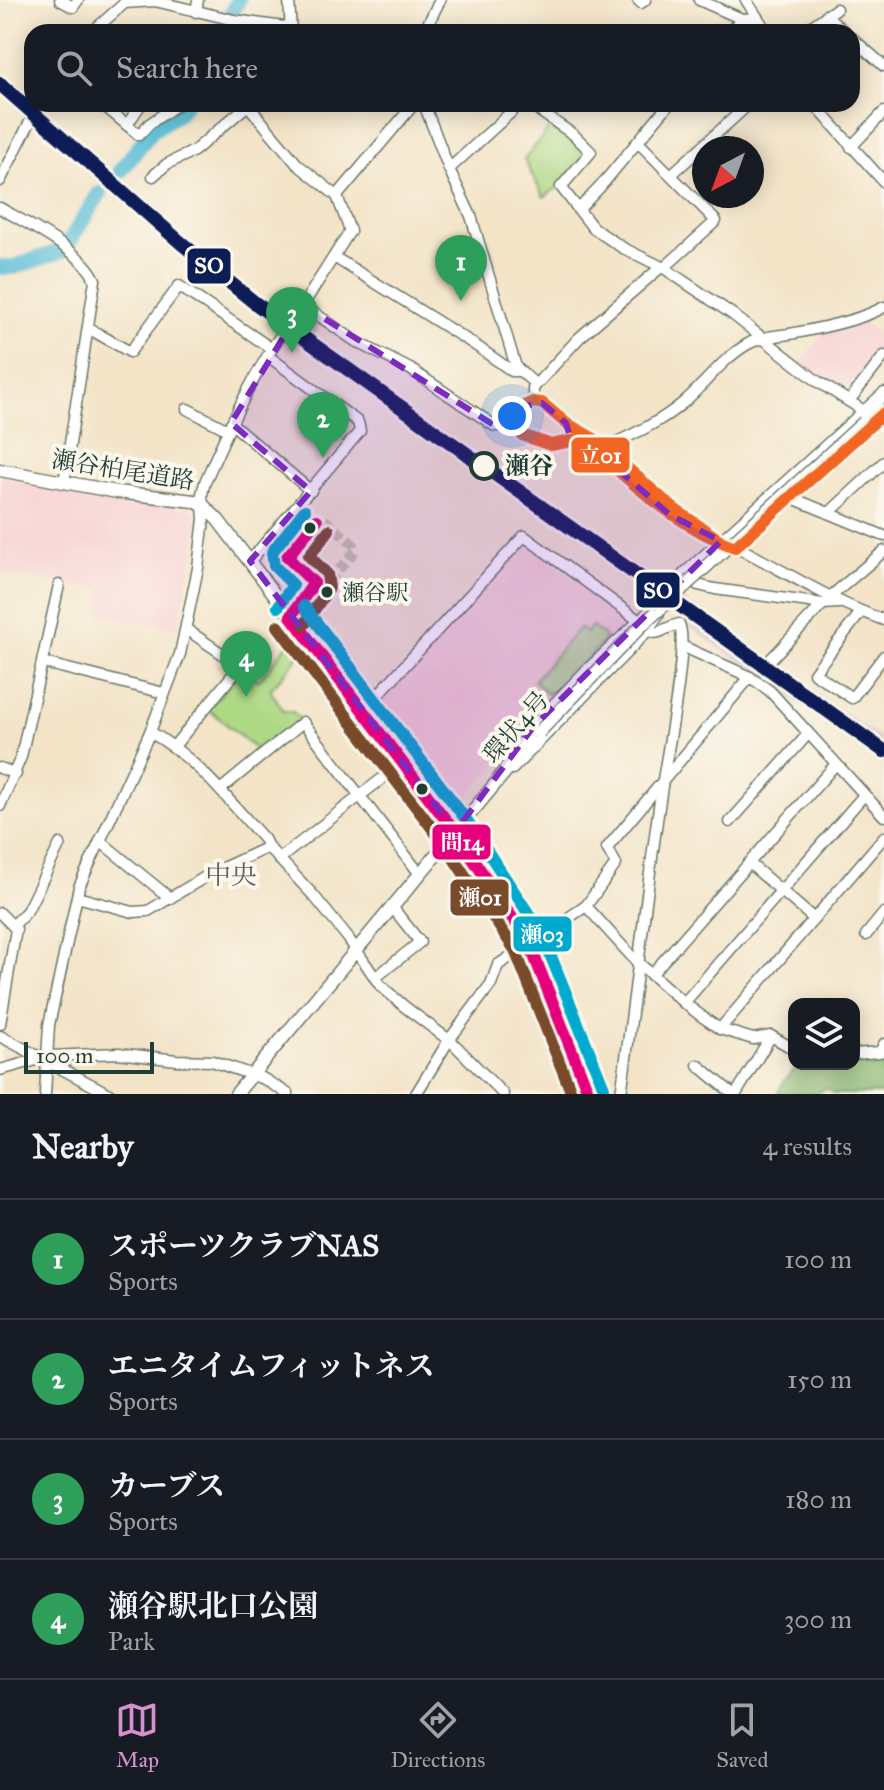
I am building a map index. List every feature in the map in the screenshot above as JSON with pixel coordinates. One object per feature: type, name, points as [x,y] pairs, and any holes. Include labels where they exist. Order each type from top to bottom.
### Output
[{"type":"main road","points":[[500,777],[534,726],[690,579],[735,547],[773,503],[884,394]]},
{"type":"main road","points":[[864,417],[884,404]]},
{"type":"main road","name":"環状4号","points":[[236,1094],[539,732],[640,627],[864,417]]},
{"type":"main road","points":[[690,579],[721,541],[773,503],[790,497],[882,418]]},
{"type":"main road","name":"瀬谷柏尾道路","points":[[0,470],[117,492],[194,501],[204,506],[250,561],[455,832],[529,943],[589,1094]]},
{"type":"street","points":[[60,0],[73,7],[78,0]]},
{"type":"street","points":[[196,12],[198,0]]},
{"type":"street","points":[[289,0],[291,24]]},
{"type":"street","points":[[428,24],[440,0]]},
{"type":"street","points":[[638,0],[641,3],[645,0]]},
{"type":"street","points":[[699,0],[742,19],[757,18]]},
{"type":"street","points":[[746,0],[761,24]]},
{"type":"street","points":[[100,24],[122,2],[155,1],[258,24]]},
{"type":"street","points":[[814,24],[836,9]]},
{"type":"street","points":[[826,15],[836,24]]},
{"type":"street","points":[[737,24],[742,19]]},
{"type":"street","points":[[860,45],[884,66]]},
{"type":"street","points":[[0,181],[35,112]]},
{"type":"street","points":[[112,112],[139,135],[166,112]]},
{"type":"street","points":[[127,125],[136,112]]},
{"type":"street","points":[[153,176],[167,164],[194,151],[239,112]]},
{"type":"street","points":[[45,1094],[49,1025],[77,897],[150,732],[180,654],[198,568],[205,482],[247,391],[350,231],[337,196],[291,158],[254,112]]},
{"type":"street","points":[[337,196],[407,112]]},
{"type":"street","points":[[427,112],[471,216],[518,371],[535,384]]},
{"type":"street","points":[[449,169],[511,112]]},
{"type":"street","points":[[541,112],[574,135],[591,152],[561,187],[593,228],[623,248],[663,268],[849,401],[864,417]]},
{"type":"street","points":[[578,210],[662,112]]},
{"type":"street","points":[[672,174],[740,112]]},
{"type":"street","points":[[821,112],[884,182]]},
{"type":"street","points":[[851,147],[884,112]]},
{"type":"street","points":[[533,402],[535,384],[579,338],[716,221],[638,142]]},
{"type":"street","points":[[0,208],[65,248],[92,273],[95,280],[64,483]]},
{"type":"street","points":[[334,257],[512,371],[518,371]]},
{"type":"street","points":[[88,328],[130,352],[179,286],[358,422],[359,435],[250,561]]},
{"type":"street","points":[[303,305],[355,341],[410,369],[495,426],[516,425]]},
{"type":"street","points":[[604,448],[665,416],[737,351],[762,338],[821,327],[882,310]]},
{"type":"street","points":[[849,401],[884,356]]},
{"type":"street","points":[[721,541],[674,509],[588,435],[566,423],[542,403],[533,402],[521,409],[516,425],[522,435],[545,444],[576,440],[585,442],[679,521],[707,537],[735,547],[826,600]]},
{"type":"street","points":[[187,409],[230,426],[311,491]]},
{"type":"street","points":[[560,444],[568,434],[566,423]]},
{"type":"street","points":[[829,513],[884,462]]},
{"type":"street","points":[[790,497],[884,536]]},
{"type":"street","points":[[363,711],[524,536],[657,634],[679,624],[682,646],[621,1094]]},
{"type":"street","points":[[769,661],[826,600],[884,551]]},
{"type":"street","points":[[690,579],[715,589],[841,603],[884,620]]},
{"type":"street","points":[[0,806],[16,774],[44,663],[59,585]]},
{"type":"street","points":[[291,616],[310,596]]},
{"type":"street","points":[[861,612],[814,673],[852,698],[884,656]]},
{"type":"street","points":[[175,745],[240,666],[186,629]]},
{"type":"street","points":[[682,646],[750,677],[770,691],[884,816]]},
{"type":"street","points":[[44,663],[164,693]]},
{"type":"street","points":[[416,1094],[449,1040],[491,984],[498,965],[586,906],[616,864],[607,848],[750,677]]},
{"type":"street","points":[[220,790],[303,722],[420,874]]},
{"type":"street","points":[[150,732],[175,745],[220,790],[314,896],[357,949],[375,978],[405,1007],[449,1040],[503,1094]]},
{"type":"street","points":[[730,823],[808,734]]},
{"type":"street","points":[[279,859],[402,763]]},
{"type":"street","points":[[651,975],[835,765]]},
{"type":"street","points":[[0,768],[16,774]]},
{"type":"street","points":[[684,1003],[864,795]]},
{"type":"street","points":[[720,1029],[884,837]]},
{"type":"street","points":[[100,841],[170,898]]},
{"type":"street","points":[[14,925],[27,911],[60,844]]},
{"type":"street","points":[[77,897],[133,912],[148,911],[212,873],[268,847]]},
{"type":"street","points":[[749,863],[814,919]]},
{"type":"street","points":[[586,906],[651,975],[720,1029],[753,1039],[771,1036],[788,1046]]},
{"type":"street","points":[[375,978],[420,942],[392,907]]},
{"type":"street","points":[[0,913],[16,929],[0,1024]]},
{"type":"street","points":[[866,935],[884,913]]},
{"type":"street","points":[[0,1036],[109,1094]]},
{"type":"street","points":[[698,1065],[734,1094],[771,1036]]},
{"type":"street","points":[[860,1054],[880,1052],[884,1044]]},
{"type":"street","points":[[0,1070],[51,1056],[124,1054],[212,1061],[252,1074],[288,1094]]},
{"type":"highlighted area","points":[[303,305],[497,427],[515,425],[524,406],[542,403],[566,423],[570,437],[589,444],[670,515],[721,541],[534,726],[455,832],[250,561],[311,491],[231,423]]},
{"type":"shaded area","points":[[860,320],[884,338],[884,352],[850,396],[846,396],[800,365],[826,328]]},
{"type":"shaded area","points":[[0,476],[42,487],[191,509],[199,519],[178,627],[100,616],[101,589],[0,574]]},
{"type":"shaded area","points":[[522,544],[528,544],[627,616],[627,622],[461,804],[444,804],[375,710],[375,705]]},
{"type":"shaded area","points":[[682,599],[884,741],[884,763],[669,612]]},
{"type":"green space","points":[[552,125],[588,153],[557,188],[544,197],[524,160]]},
{"type":"green space","points":[[592,626],[606,638],[555,697],[549,692],[547,694],[534,680],[579,628],[586,633]]},
{"type":"green space","points":[[292,639],[302,653],[270,690],[284,711],[293,712],[301,720],[259,752],[208,709],[243,667],[259,680]]},
{"type":"green space","points":[[884,1057],[884,1094],[834,1094],[826,1088],[817,1094],[777,1094],[794,1070],[860,1070],[860,1060]]},
{"type":"waterway","points":[[227,24],[238,0]]},
{"type":"waterway","points":[[121,170],[152,130],[179,112]]},
{"type":"waterway","points":[[0,267],[14,267],[64,250],[99,194]]},
{"type":"tunnel","points":[[307,593],[313,581],[287,557],[317,520],[324,519],[354,545],[355,551],[314,599]]},
{"type":"transit line","name":"SO","points":[[0,84],[24,105]]},
{"type":"transit line","name":"SO","points":[[32,112],[180,242],[255,303],[884,751]]},
{"type":"transit line","name":"立01","points":[[721,541],[674,509],[594,439],[566,423],[542,403],[533,402],[524,406],[517,415],[516,425],[522,435],[551,445],[576,440],[585,442],[674,515],[713,538],[735,547],[884,413]]},
{"type":"transit line","name":"瀬03","points":[[278,607],[293,585],[274,566],[272,552],[305,510]]},
{"type":"transit line","name":"間14","points":[[291,616],[314,583],[287,557],[317,520]]},
{"type":"transit line","name":"瀬01","points":[[304,625],[329,588],[327,574],[309,556],[329,530]]},
{"type":"transit line","name":"瀬03","points":[[304,606],[468,822],[542,934],[604,1088]]},
{"type":"transit line","name":"間14","points":[[291,616],[455,832],[529,943],[589,1094]]},
{"type":"transit line","name":"瀬01","points":[[278,626],[442,841],[515,950],[572,1094]]},
{"type":"place","name":"スポーツクラブNAS","points":[[461,301]]},
{"type":"place","name":"カーブス","points":[[292,353]]},
{"type":"place","name":"エニタイムフィットネス","points":[[323,458]]},
{"type":"place","name":"瀬谷","points":[[484,466]]},
{"type":"place","name":"瀬谷駅","points":[[327,592]]},
{"type":"place","name":"瀬谷駅北口公園","points":[[246,697]]},
{"type":"district","name":"中央","points":[[231,875]]}]
